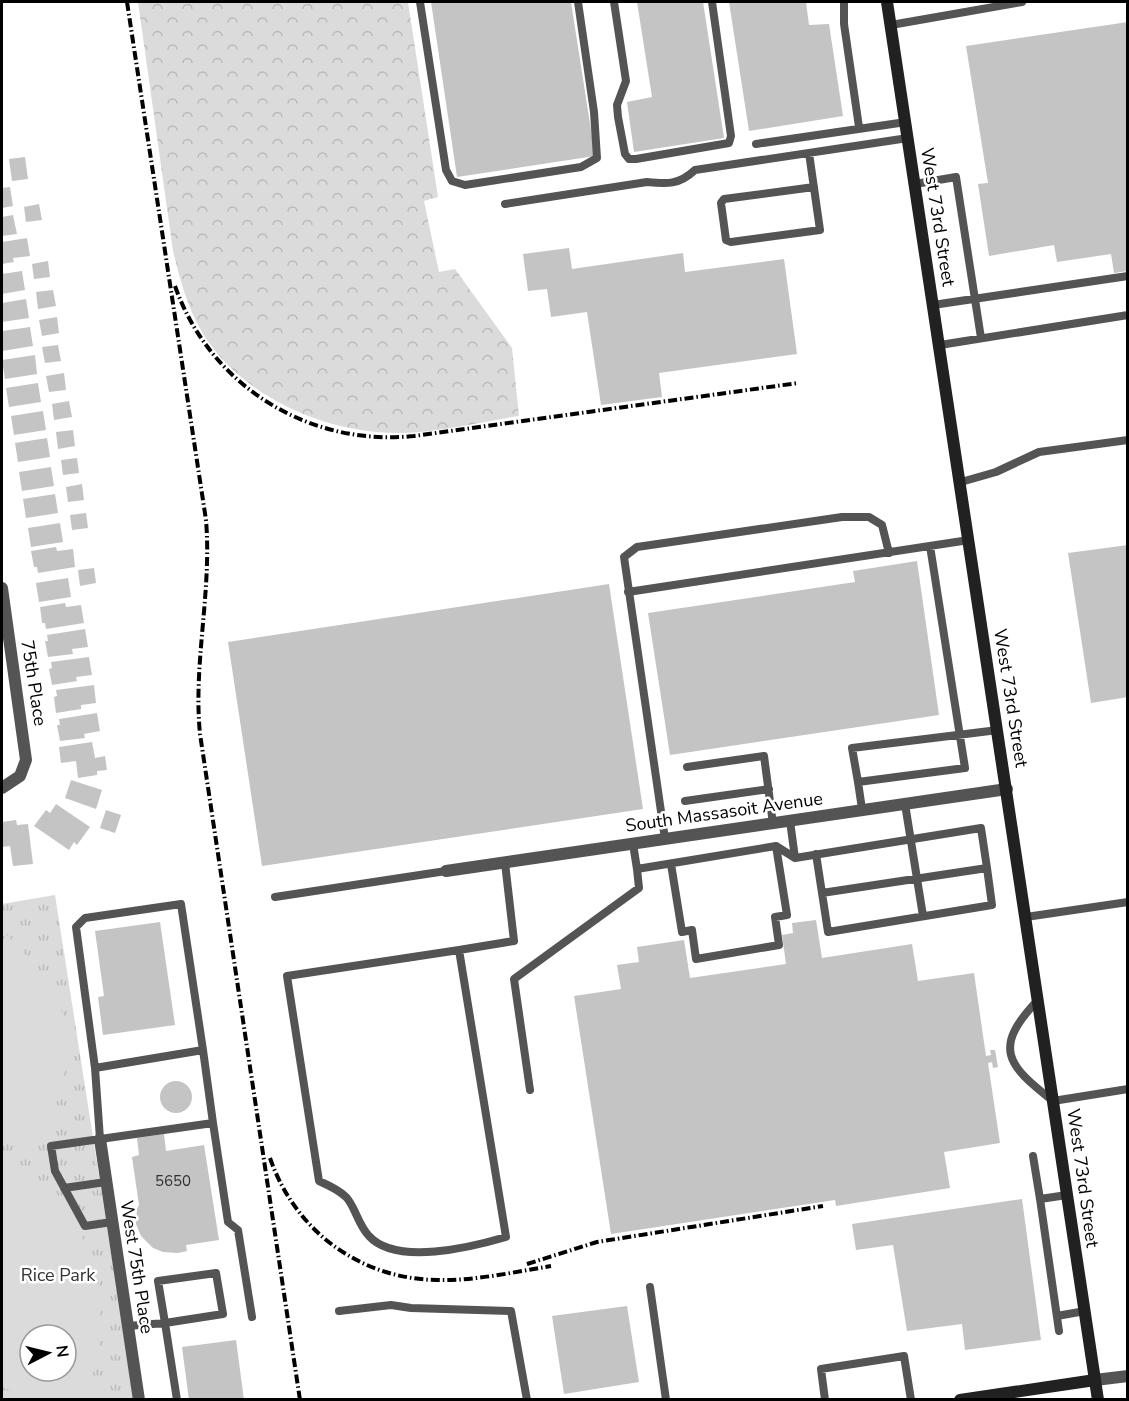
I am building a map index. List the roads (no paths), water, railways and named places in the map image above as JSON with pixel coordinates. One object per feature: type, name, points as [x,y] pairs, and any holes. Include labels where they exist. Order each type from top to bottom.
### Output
[{"type":"street","name":"West 73rd Street","points":[[887,2],[1098,1400]]},
{"type":"street","name":"75th Place","points":[[2,588],[26,750],[23,770],[16,781],[2,788]]},
{"type":"street","name":"South Massasoit Avenue","points":[[446,871],[1007,789]]},
{"type":"street","name":"West 75th Place","points":[[99,1139],[139,1400]]},
{"type":"street","points":[[960,1400],[1022,1395],[1095,1380],[1128,1376]]},
{"type":"lane","points":[[420,2],[446,170],[452,181],[465,185],[581,167],[597,158],[594,112],[578,2]]},
{"type":"lane","points":[[614,2],[626,81],[617,105],[618,117],[625,154],[629,159],[729,143],[731,136],[712,2]]},
{"type":"lane","points":[[844,2],[844,24],[859,127]]},
{"type":"lane","points":[[891,25],[1018,2]]},
{"type":"lane","points":[[756,144],[859,127],[906,122]]},
{"type":"lane","points":[[505,204],[646,182],[669,185],[684,180],[695,170],[908,138]]},
{"type":"lane","points":[[809,153],[819,230],[731,242],[726,240],[723,201],[813,186]]},
{"type":"lane","points":[[915,184],[956,177],[981,338]]},
{"type":"lane","points":[[933,305],[1128,276]]},
{"type":"lane","points":[[939,345],[1128,315]]},
{"type":"lane","points":[[960,483],[996,472],[1039,452],[1128,440]]},
{"type":"lane","points":[[665,839],[624,557],[637,547],[842,517],[869,517],[882,525],[889,553]]},
{"type":"lane","points":[[628,592],[969,540]]},
{"type":"lane","points":[[858,782],[965,768],[930,546]]},
{"type":"lane","points":[[862,810],[852,748],[998,730]]},
{"type":"lane","points":[[687,766],[764,756],[774,824]]},
{"type":"lane","points":[[685,801],[769,789]]},
{"type":"lane","points":[[905,804],[923,916]]},
{"type":"lane","points":[[790,821],[795,858]]},
{"type":"lane","points":[[637,869],[776,846],[795,858],[816,854],[981,828],[992,905],[828,932],[816,854]]},
{"type":"lane","points":[[530,1090],[514,979],[639,888],[633,844]]},
{"type":"lane","points":[[671,864],[682,932],[692,930],[696,959],[747,951],[779,945],[775,917],[787,915],[776,846]]},
{"type":"lane","points":[[459,950],[506,1237],[481,1245],[407,1252],[387,1247],[371,1239],[358,1223],[347,1198],[319,1180],[287,976],[514,941],[505,863]]},
{"type":"lane","points":[[822,893],[987,868]]},
{"type":"lane","points":[[275,897],[446,871]]},
{"type":"lane","points":[[1026,917],[1128,902]]},
{"type":"lane","points":[[99,1139],[95,1068],[76,927],[85,918],[181,904],[228,1222],[238,1230],[252,1317]]},
{"type":"lane","points":[[1038,1000],[1018,1023],[1012,1036],[1010,1048],[1018,1071],[1053,1101],[1128,1089]]},
{"type":"lane","points":[[95,1068],[202,1050]]},
{"type":"lane","points":[[112,1222],[85,1226],[55,1171],[51,1146],[213,1123]]},
{"type":"lane","points":[[1033,1156],[1059,1331]]},
{"type":"lane","points":[[64,1188],[106,1182]]},
{"type":"lane","points":[[1040,1199],[1067,1195]]},
{"type":"lane","points":[[128,1326],[165,1323],[223,1314],[216,1273],[159,1281],[165,1323],[177,1400]]},
{"type":"lane","points":[[650,1287],[666,1400]]},
{"type":"lane","points":[[339,1311],[391,1305],[411,1308],[512,1311],[527,1400]]},
{"type":"lane","points":[[1057,1316],[1085,1311]]},
{"type":"lane","points":[[825,1400],[821,1369],[904,1356],[911,1400]]},
{"type":"railway","points":[[127,2],[206,520],[207,574],[198,707],[200,734],[300,1400]]},
{"type":"railway","points":[[175,286],[191,322],[212,353],[238,380],[268,403],[301,420],[337,431],[375,437],[414,436],[798,383]]},
{"type":"railway","points":[[270,1158],[281,1184],[296,1208],[314,1228],[334,1246],[382,1271],[409,1277],[451,1280],[494,1276],[551,1266]]},
{"type":"railway","points":[[527,1264],[597,1242],[823,1206]]},
{"type":"park label","name":"Rice Park","points":[[58,1275]]}]
